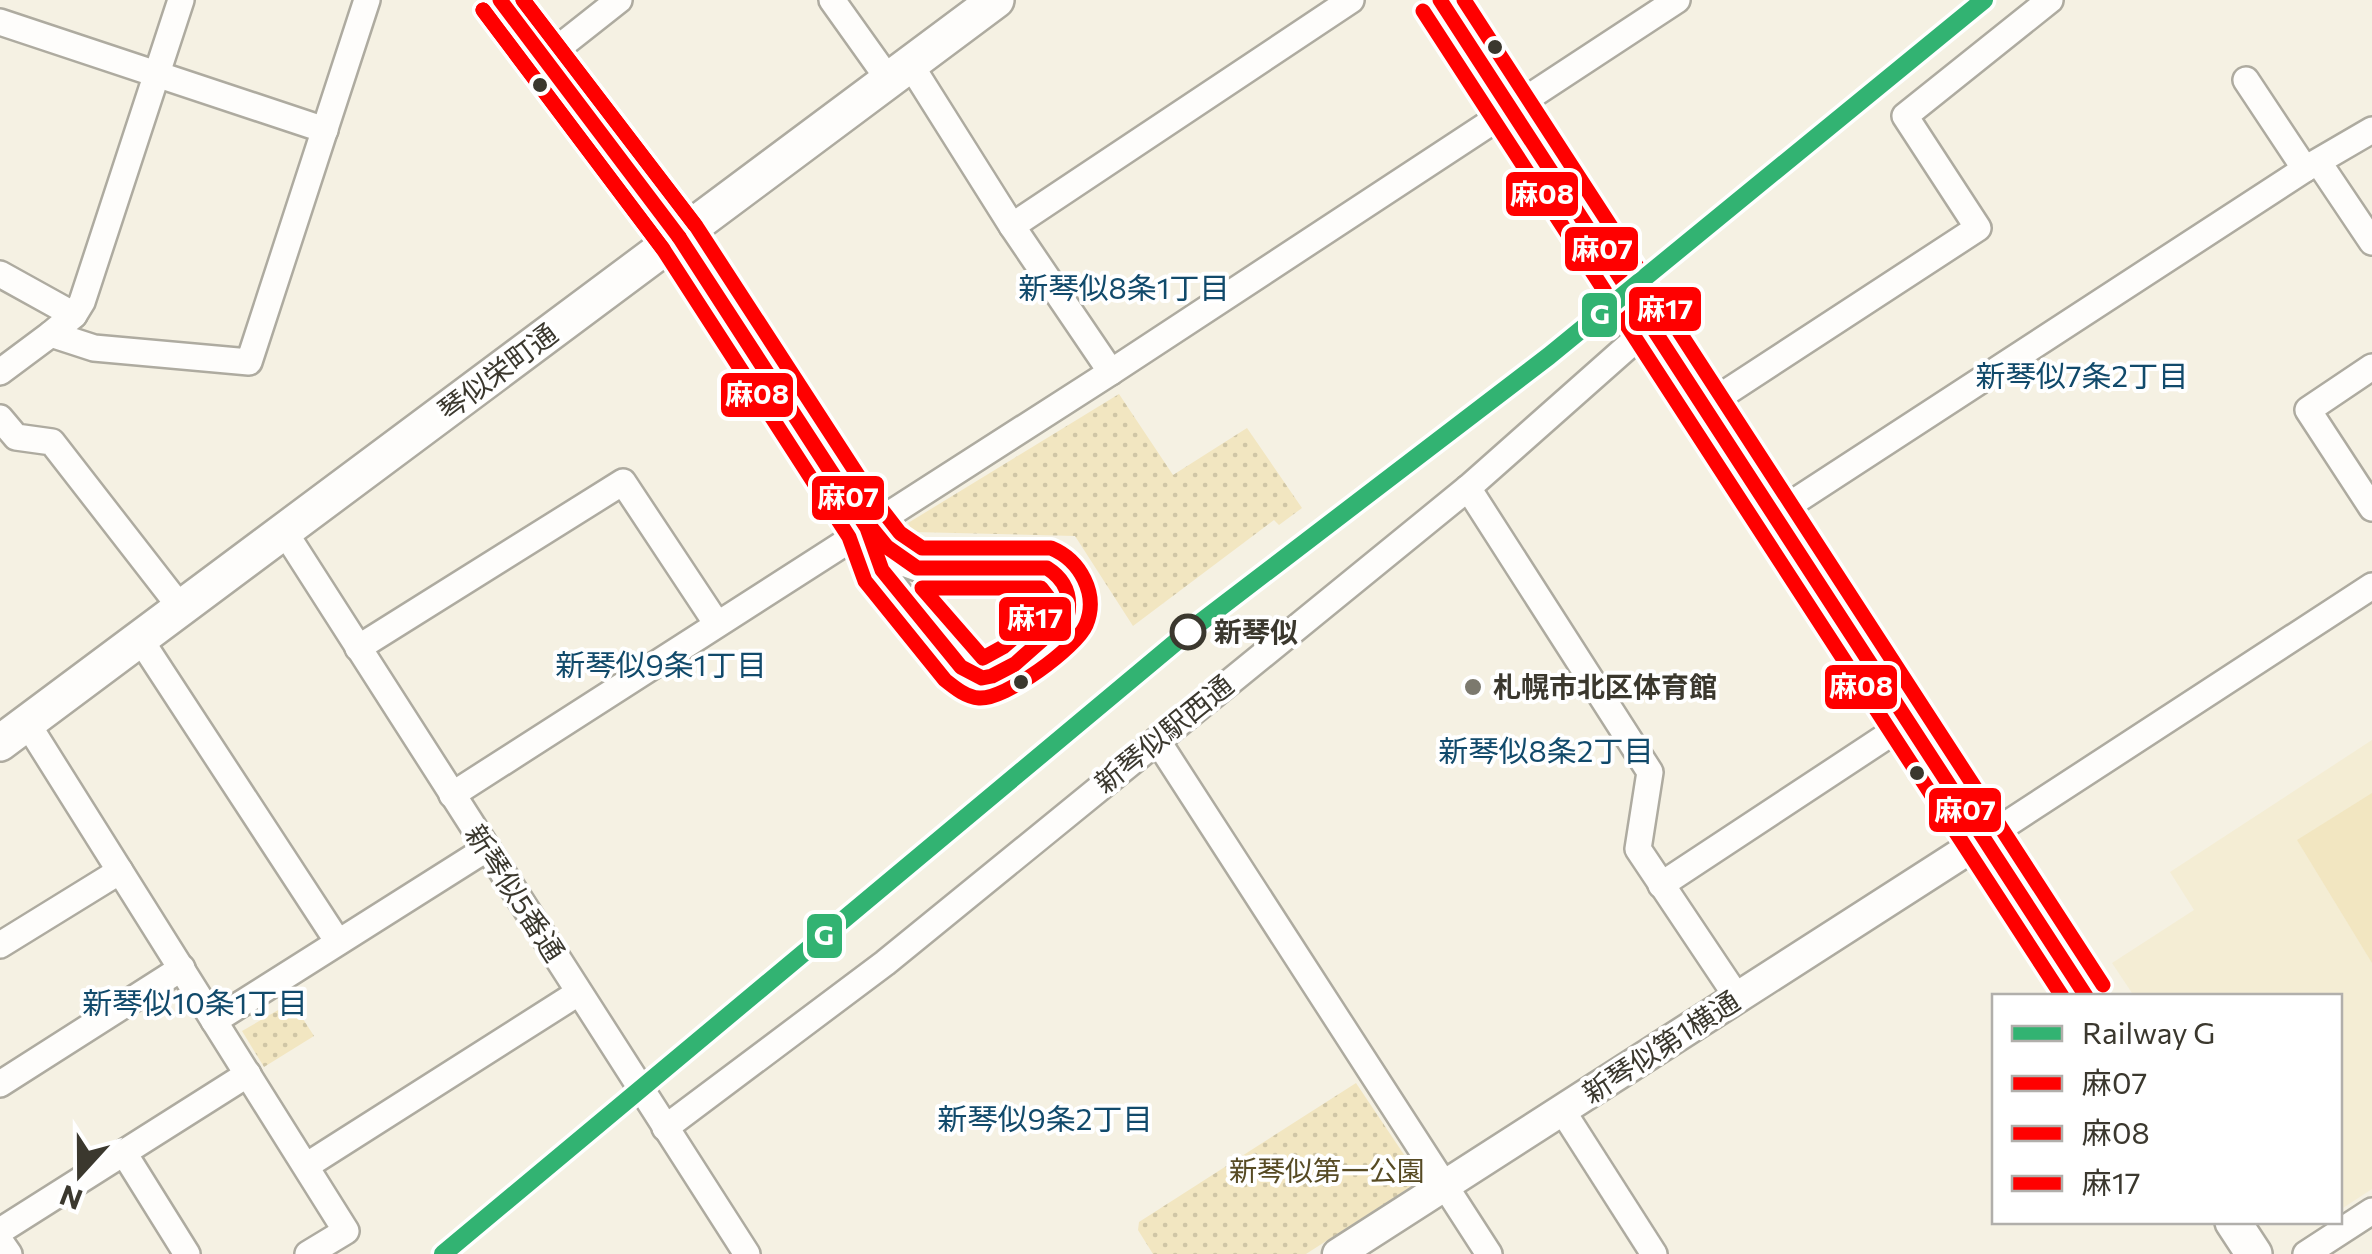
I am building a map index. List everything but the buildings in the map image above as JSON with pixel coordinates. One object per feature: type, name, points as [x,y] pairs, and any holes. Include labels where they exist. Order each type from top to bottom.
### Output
[{"type":"main road","name":"琴似栄町通","points":[[13,733],[996,0]]},
{"type":"main road","points":[[1440,0],[2085,994]]},
{"type":"main road","points":[[2234,1224],[2254,1254]]},
{"type":"street","points":[[0,372],[74,315],[82,302],[181,0]]},
{"type":"street","points":[[51,334],[94,348],[249,362],[367,0]]},
{"type":"street","points":[[500,0],[679,237],[868,528],[906,564],[917,568],[1046,568],[1056,573],[1070,594],[1072,605],[1067,618],[1004,672],[984,678],[974,676],[924,625],[882,570],[868,528]]},
{"type":"street","points":[[543,60],[619,0]]},
{"type":"street","points":[[832,0],[899,72],[1012,226],[1111,372]]},
{"type":"street","points":[[1012,226],[1351,0]]},
{"type":"street","points":[[452,795],[1111,372],[1677,0]]},
{"type":"street","points":[[1704,406],[1978,228],[1905,116],[2050,0]]},
{"type":"street","points":[[1,27],[324,130]]},
{"type":"street","points":[[2246,80],[2372,242]]},
{"type":"street","points":[[1774,515],[2372,130]]},
{"type":"street","points":[[0,274],[74,315]]},
{"type":"street","name":"新琴似駅西通","points":[[665,1128],[885,963],[1468,488],[1652,325]]},
{"type":"street","points":[[2372,367],[2308,410],[2372,508]]},
{"type":"street","points":[[0,418],[16,437],[52,442],[181,608]]},
{"type":"street","points":[[358,648],[623,482],[717,624]]},
{"type":"street","points":[[1468,488],[1650,772],[1638,849],[1738,998]]},
{"type":"street","name":"新琴似5番通","points":[[284,531],[746,1254]]},
{"type":"street","points":[[924,625],[923,601],[930,584],[950,567]]},
{"type":"street","points":[[1984,840],[2372,586]]},
{"type":"street","points":[[140,639],[338,942]]},
{"type":"street","points":[[1661,884],[1908,722]]},
{"type":"street","points":[[13,733],[120,871],[346,1231],[308,1254]]},
{"type":"street","points":[[1157,740],[1489,1254]]},
{"type":"street","name":"新琴似第1横通","points":[[1338,1254],[1984,840]]},
{"type":"street","points":[[214,1020],[486,849]]},
{"type":"street","points":[[0,945],[120,871]]},
{"type":"street","points":[[0,1084],[182,968]]},
{"type":"street","points":[[306,1166],[578,992]]},
{"type":"street","points":[[0,1231],[248,1074]]},
{"type":"street","points":[[1562,1110],[1654,1254]]},
{"type":"street","points":[[124,1154],[187,1254]]},
{"type":"street","points":[[2306,1254],[2372,1211]]},
{"type":"street","points":[[0,1241],[8,1254]]},
{"type":"shaded area","points":[[2372,740],[2372,1189],[2342,1209],[2342,994],[2133,994],[2112,963],[2194,910],[2170,872]]},
{"type":"green space","points":[[1119,394],[1173,475],[1247,428],[1302,508],[1279,525],[1274,520],[1133,626],[1075,536],[913,532],[908,523]]},
{"type":"green space","points":[[2372,793],[2372,963],[2297,840]]},
{"type":"green space","points":[[292,1002],[314,1036],[264,1067],[242,1031]]},
{"type":"green space","name":"新琴似第一公園","points":[[1356,1083],[1417,1174],[1412,1186],[1306,1254],[1153,1254],[1138,1230],[1139,1222]]},
{"type":"rail line","name":"G","points":[[443,1254],[1188,632],[1549,356],[1984,0]]},
{"type":"transit line","name":"麻07","points":[[500,0],[679,237]]},
{"type":"transit line","name":"麻08","points":[[483,10],[663,249],[849,537],[865,581],[945,680],[970,696],[991,696],[1022,682],[1055,659],[1086,625],[1090,602],[1078,569],[1051,548],[922,548],[900,533],[872,497],[696,226],[523,0]]},
{"type":"transit line","name":"麻17","points":[[523,0],[695,225]]},
{"type":"transit line","name":"麻07","points":[[1440,0],[2085,994]]},
{"type":"transit line","name":"麻17","points":[[1464,0],[2103,985]]},
{"type":"transit line","name":"麻17","points":[[483,10],[663,249]]},
{"type":"transit line","name":"麻08","points":[[1423,11],[2061,994]]},
{"type":"transit line","name":"麻07","points":[[679,237],[855,508],[887,547],[917,568],[1047,568],[1066,589],[1067,618],[1015,664],[992,676],[982,678],[961,667],[882,570],[867,528],[679,237]]},
{"type":"transit line","name":"麻17","points":[[922,588],[1041,588],[1049,607],[1003,647],[983,658],[922,588]]},
{"type":"place","name":"新琴似","points":[[1188,632]]},
{"type":"place","name":"札幌市北区体育館","points":[[1473,687]]},
{"type":"district","name":"新琴似8条1丁目","points":[[1124,289]]},
{"type":"district","name":"新琴似7条2丁目","points":[[2082,377]]},
{"type":"district","name":"新琴似9条1丁目","points":[[661,666]]},
{"type":"district","name":"新琴似8条2丁目","points":[[1546,752]]},
{"type":"district","name":"新琴似10条1丁目","points":[[195,1004]]},
{"type":"district","name":"新琴似9条2丁目","points":[[1045,1120]]}]
